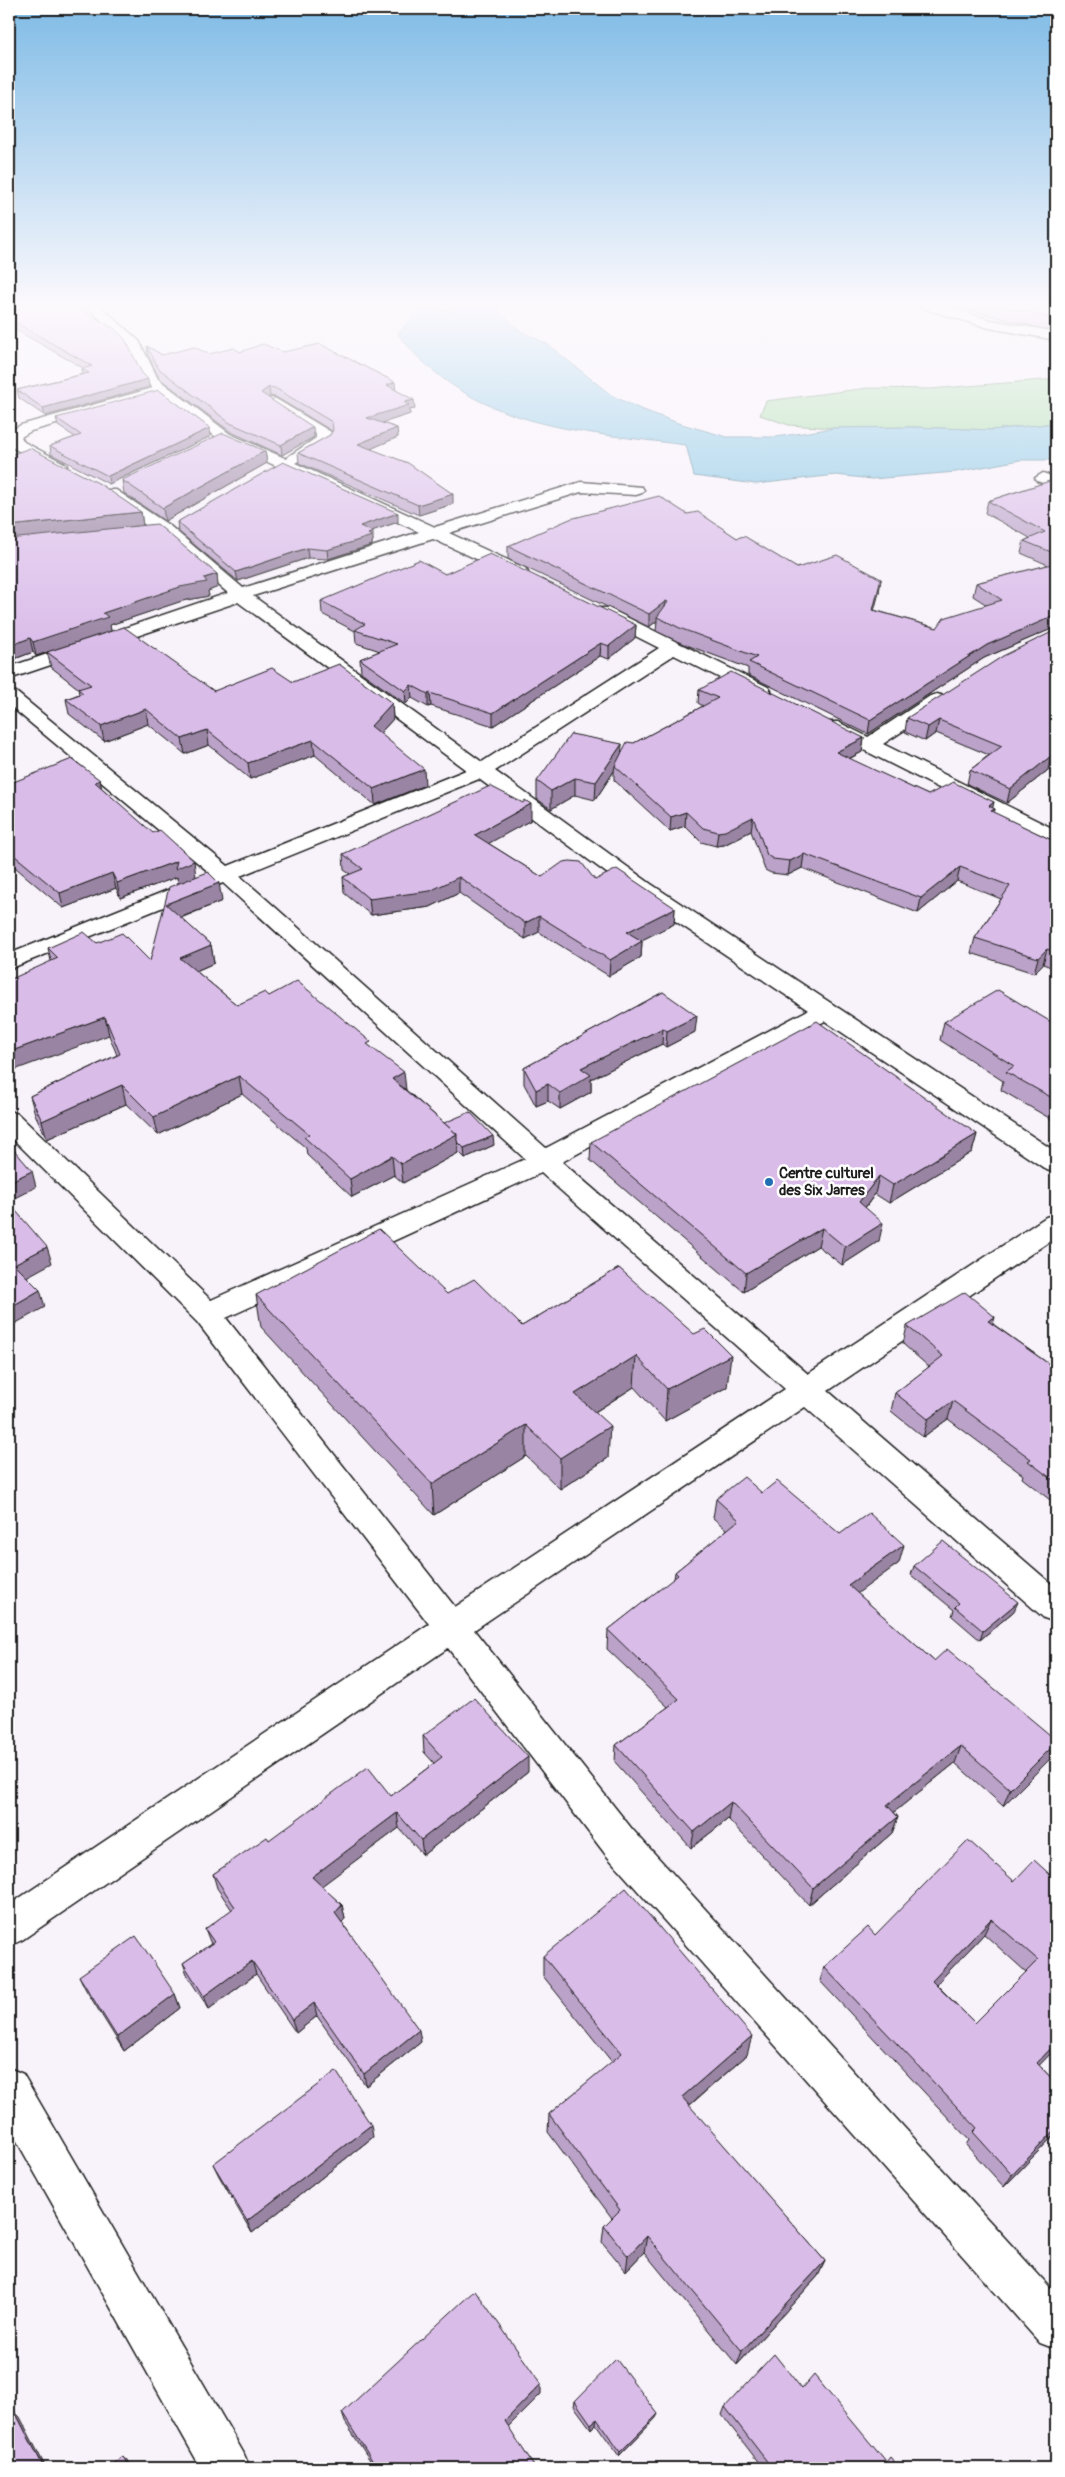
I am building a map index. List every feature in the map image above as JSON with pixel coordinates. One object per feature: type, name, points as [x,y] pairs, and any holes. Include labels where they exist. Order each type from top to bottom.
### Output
[{"type":"street","points":[[64,418],[26,428],[11,436],[18,445],[172,525],[240,595],[643,889],[1056,1164]]},
{"type":"street","points":[[200,418],[226,437],[437,532],[533,579]]},
{"type":"street","points":[[268,473],[324,440],[324,432],[299,418]]},
{"type":"street","points":[[208,445],[226,437]]},
{"type":"street","points":[[92,484],[127,484]]},
{"type":"street","points":[[9,673],[240,595],[581,487],[636,490]]},
{"type":"street","points":[[134,533],[172,525]]},
{"type":"street","points":[[586,604],[780,700]]},
{"type":"street","points":[[9,962],[481,770],[673,647]]},
{"type":"street","points":[[868,745],[951,691]]},
{"type":"street","points":[[9,696],[224,873],[544,1161],[809,1390],[1056,1608]]},
{"type":"street","points":[[815,718],[1056,838]]},
{"type":"street","points":[[207,1314],[544,1161],[825,1011]]},
{"type":"street","points":[[9,1120],[207,1314],[619,1842],[1056,2327]]},
{"type":"street","points":[[9,1927],[452,1626],[1056,1224]]},
{"type":"street","points":[[9,2088],[227,2468]]},
{"type":"green space","points":[[768,418],[1056,418],[1056,423],[992,430],[913,427],[834,428],[789,425]]},
{"type":"water","points":[[524,418],[664,418],[727,437],[776,437],[834,428],[913,427],[992,430],[1056,423],[1056,460],[1020,460],[956,472],[872,479],[836,475],[756,484],[694,476],[686,445],[566,429]]},
{"type":"building","points":[[56,418],[196,418],[210,428],[108,476],[50,446],[81,435]]},
{"type":"building","points":[[223,418],[299,418],[313,427],[281,445],[230,423]]},
{"type":"building","points":[[325,418],[368,418],[397,428],[358,444],[408,463],[453,494],[418,505],[298,453],[330,435],[333,430],[332,422]]},
{"type":"building","points":[[223,433],[265,451],[163,508],[122,480]]},
{"type":"building","points":[[30,448],[100,484],[141,512],[9,526],[9,453],[13,454]]},
{"type":"building","points":[[283,462],[398,513],[360,526],[373,532],[368,534],[372,536],[327,550],[307,548],[236,572],[177,522]]},
{"type":"building","points":[[1056,479],[1056,554],[1024,541],[1045,532],[988,501]]},
{"type":"building","points":[[659,496],[687,514],[698,512],[737,538],[744,536],[797,568],[837,555],[881,579],[873,610],[937,628],[944,618],[1002,600],[976,583],[1056,563],[1056,615],[987,645],[870,720],[749,662],[757,657],[682,629],[657,617],[668,602],[666,601],[649,614],[508,546],[570,519]]},
{"type":"building","points":[[157,524],[217,574],[204,578],[207,582],[180,587],[103,613],[108,617],[33,642],[30,638],[9,646],[9,539]]},
{"type":"building","points":[[490,554],[636,625],[609,646],[601,643],[493,713],[430,693],[428,694],[411,685],[405,691],[360,659],[397,644],[355,630],[365,624],[321,601],[419,560],[445,574]]},
{"type":"building","points":[[124,627],[214,691],[272,668],[293,682],[339,664],[392,703],[371,726],[424,769],[374,789],[313,740],[248,763],[207,730],[182,739],[146,709],[101,726],[66,699],[83,693],[78,689],[91,685],[47,652]]},
{"type":"building","points":[[1056,630],[1056,663],[1053,670],[1056,675],[1056,759],[1051,756],[1010,789],[970,770],[1002,746],[939,720],[928,727],[907,718],[1003,656]]},
{"type":"building","points":[[731,672],[864,738],[836,752],[928,795],[953,782],[994,802],[989,806],[995,809],[991,811],[1056,842],[1056,953],[1047,949],[1038,958],[975,938],[1010,886],[960,867],[921,898],[804,854],[790,861],[773,859],[767,855],[753,817],[725,831],[718,832],[703,828],[686,812],[671,817],[615,766],[627,742],[634,743],[718,698],[699,690]]},
{"type":"building","points":[[571,734],[622,744],[596,782],[575,778],[551,791],[537,781]]},
{"type":"building","points":[[72,759],[100,780],[95,782],[153,833],[160,830],[194,861],[175,869],[177,861],[117,883],[112,873],[60,893],[9,851],[9,781],[11,783]]},
{"type":"building","points":[[490,786],[523,803],[525,800],[531,804],[475,835],[542,877],[563,862],[570,861],[581,862],[595,880],[617,869],[675,908],[627,932],[642,941],[610,960],[539,916],[525,923],[459,877],[430,891],[369,899],[343,877],[363,869],[343,854]]},
{"type":"building","points":[[208,872],[219,883],[166,904],[211,945],[180,958],[237,1005],[265,992],[269,996],[297,981],[371,1042],[367,1044],[404,1072],[392,1079],[457,1134],[401,1164],[392,1156],[350,1179],[304,1137],[309,1134],[239,1076],[154,1117],[122,1085],[42,1121],[30,1096],[120,1054],[105,1017],[9,1052],[9,980],[58,958],[48,948],[84,932],[97,943],[122,933],[150,961],[169,887]]},
{"type":"building","points":[[998,990],[1056,1025],[1056,1100],[1006,1072],[1014,1066],[944,1022]]},
{"type":"building","points":[[663,992],[697,1016],[667,1031],[663,1028],[581,1068],[591,1075],[560,1093],[548,1084],[536,1090],[524,1068]]},
{"type":"building","name":"Centre culturel des Six Jarres","points":[[817,1021],[977,1134],[893,1185],[879,1176],[859,1202],[883,1223],[845,1247],[822,1228],[746,1273],[591,1142]]},
{"type":"building","points":[[470,1112],[493,1136],[464,1148],[457,1141],[457,1134],[444,1123]]},
{"type":"building","points":[[9,1144],[32,1171],[9,1182]]},
{"type":"building","points":[[9,1203],[47,1247],[14,1264],[40,1290],[9,1308]]},
{"type":"building","points":[[379,1229],[447,1294],[474,1279],[522,1326],[619,1268],[694,1334],[705,1329],[731,1355],[667,1389],[636,1356],[575,1394],[610,1426],[560,1458],[526,1425],[432,1484],[256,1295]]},
{"type":"building","points":[[965,1292],[995,1317],[988,1321],[1056,1369],[1056,1482],[1028,1461],[1031,1459],[953,1401],[928,1419],[895,1393],[943,1356],[907,1326]]},
{"type":"building","points":[[744,1477],[762,1493],[777,1481],[840,1534],[869,1513],[904,1545],[848,1585],[934,1661],[947,1649],[1056,1740],[1056,1743],[1010,1789],[961,1746],[887,1805],[898,1817],[813,1888],[731,1802],[694,1832],[616,1745],[679,1699],[608,1630],[678,1575],[675,1572],[739,1520],[716,1499]]},
{"type":"building","points":[[943,1541],[1018,1602],[983,1631],[955,1607],[959,1603],[914,1566]]},
{"type":"building","points":[[474,1698],[528,1757],[421,1840],[397,1813],[312,1877],[342,1905],[335,1913],[419,2030],[364,2074],[314,2003],[292,2020],[252,1961],[204,1996],[183,1963],[214,1942],[205,1929],[235,1907],[213,1874],[267,1837],[269,1840],[368,1767],[391,1796],[442,1757],[423,1736]]},
{"type":"building","points":[[968,1840],[1014,1881],[1034,1860],[1056,1880],[1056,2043],[1037,2063],[1056,2083],[1056,2129],[1012,2175],[973,2132],[977,2128],[824,1967],[868,1927],[875,1935]],"holes":[[[991,1919],[1038,1960],[975,2023],[932,1981]]]},
{"type":"building","points":[[626,1888],[752,2036],[682,2097],[825,2261],[742,2351],[647,2236],[628,2256],[604,2226],[620,2210],[549,2114],[622,2053],[543,1956]]},
{"type":"building","points":[[136,1936],[175,1994],[117,2037],[79,1976]]},
{"type":"building","points":[[336,2071],[371,2125],[247,2221],[213,2164]]},
{"type":"building","points":[[475,2290],[541,2384],[505,2421],[535,2468],[377,2468],[342,2413]]},
{"type":"building","points":[[774,2354],[802,2389],[814,2375],[886,2462],[890,2457],[900,2468],[772,2468],[725,2407]]},
{"type":"building","points":[[616,2359],[658,2414],[620,2452],[597,2419],[591,2424],[575,2401]]},
{"type":"building","points":[[15,2412],[44,2468],[9,2468],[9,2417]]},
{"type":"building","points":[[123,2456],[129,2468],[109,2468]]},
{"type":"place","name":"Centre culturel des Six Jarres","points":[[769,1182]]}]
